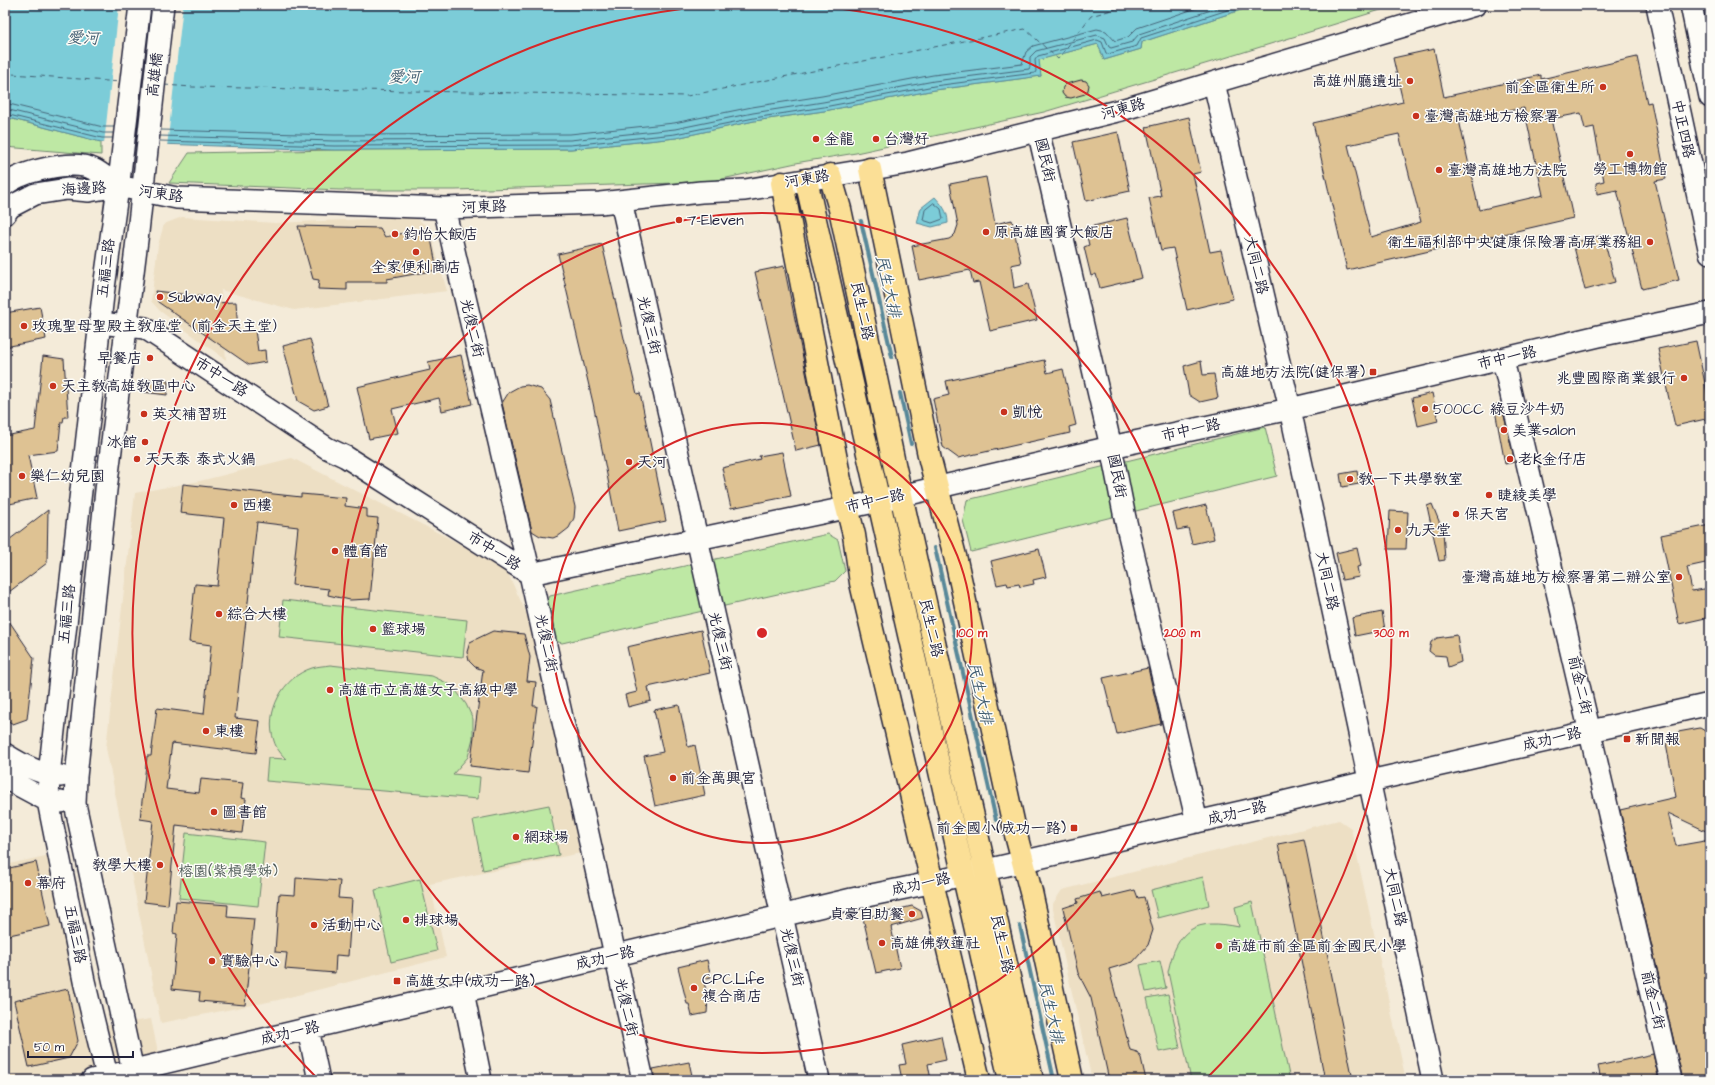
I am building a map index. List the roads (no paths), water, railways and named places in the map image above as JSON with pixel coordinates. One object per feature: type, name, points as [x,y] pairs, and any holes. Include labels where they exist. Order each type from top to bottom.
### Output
[{"type":"main road","points":[[870,169],[911,372],[937,487],[956,560],[1072,1080]]},
{"type":"main road","name":"民生二路","points":[[830,175],[841,215],[901,495],[1032,1080]]},
{"type":"main road","name":"民生二路","points":[[806,180],[1010,1080]]},
{"type":"main road","points":[[782,184],[846,508],[854,535],[861,583],[979,1080]]},
{"type":"street","name":"高雄橋","points":[[123,144],[140,5]]},
{"type":"street","name":"高雄橋","points":[[148,145],[163,5]]},
{"type":"street","name":"河東路","points":[[118,186],[177,198],[444,208],[600,203],[701,192],[745,190],[908,163],[1121,110],[1475,5]]},
{"type":"street","name":"中正四路","points":[[1657,5],[1710,253]]},
{"type":"street","points":[[1691,5],[1710,97]]},
{"type":"street","name":"大同二路","points":[[1214,83],[1290,409],[1433,1080]]},
{"type":"street","name":"國民街","points":[[1038,130],[1111,447],[1125,518],[1197,822]]},
{"type":"street","name":"五福三路","points":[[103,1079],[48,801],[49,775],[109,243],[123,144]]},
{"type":"street","name":"五福三路","points":[[134,1075],[75,804],[76,777],[106,490],[148,145]]},
{"type":"street","name":"海邊路","points":[[5,185],[13,178],[41,168],[68,166],[92,168],[118,186]]},
{"type":"street","name":"海邊路","points":[[5,214],[10,207],[35,194],[67,189],[89,192],[118,186]]},
{"type":"street","name":"光復三街","points":[[621,201],[819,1080]]},
{"type":"street","name":"光復二街","points":[[444,208],[530,574],[643,1080]]},
{"type":"street","name":"市中一路","points":[[100,322],[146,328],[327,448],[352,462],[530,574],[879,501],[1111,447],[1290,409],[1503,360],[1603,335],[1710,313]]},
{"type":"street","name":"前金二街","points":[[1503,360],[1591,731],[1671,1080]]},
{"type":"street","name":"成功一路","points":[[103,1079],[134,1075],[308,1029],[852,899],[1271,806],[1370,781],[1710,704]]},
{"type":"street","points":[[5,754],[18,763],[49,775],[76,777]]},
{"type":"street","points":[[5,778],[48,801],[75,804]]},
{"type":"street","points":[[463,992],[481,1080]]},
{"type":"street","points":[[308,1029],[319,1080]]},
{"type":"water","name":"愛河","points":[[5,5],[1256,5],[1142,42],[1141,49],[1104,60],[1098,44],[1039,60],[1041,76],[935,90],[824,111],[754,121],[676,138],[571,149],[334,150],[101,142],[5,117]]},
{"type":"water","points":[[935,197],[946,212],[948,223],[932,227],[917,223],[921,208]]},
{"type":"waterway","name":"民生大排","points":[[861,221],[892,357]]},
{"type":"waterway","name":"民生大排","points":[[900,393],[911,444]]},
{"type":"waterway","name":"民生大排","points":[[935,548],[996,820]]},
{"type":"waterway","name":"民生大排","points":[[1020,926],[1054,1080]]},
{"type":"place","name":"高雄州廳遺址","points":[[1410,81]]},
{"type":"place","name":"前金區衛生所","points":[[1603,87]]},
{"type":"place","name":"臺灣高雄地方檢察署","points":[[1416,116]]},
{"type":"place","name":"金龍","points":[[816,139]]},
{"type":"place","name":"台灣好","points":[[876,139]]},
{"type":"place","name":"勞工博物館","points":[[1630,154]]},
{"type":"place","name":"臺灣高雄地方法院","points":[[1439,170]]},
{"type":"place","name":"7-Eleven","points":[[679,220]]},
{"type":"place","name":"原高雄國賓大飯店","points":[[986,232]]},
{"type":"place","name":"鈞怡大飯店","points":[[395,234]]},
{"type":"place","name":"衛生福利部中央健康保險署高屏業務組","points":[[1650,242]]},
{"type":"place","name":"全家便利商店","points":[[416,252]]},
{"type":"place","name":"Subway","points":[[160,297]]},
{"type":"place","name":"玫瑰聖母聖殿主教座堂（前金天主堂）","points":[[24,326]]},
{"type":"place","name":"早餐店","points":[[150,358]]},
{"type":"place","name":"高雄地方法院(健保署)","points":[[1373,372]]},
{"type":"place","name":"兆豐國際商業銀行","points":[[1684,378]]},
{"type":"place","name":"天主教高雄教區中心","points":[[53,386]]},
{"type":"place","name":"500CC 綠豆沙牛奶","points":[[1425,409]]},
{"type":"place","name":"凱悅","points":[[1004,412]]},
{"type":"place","name":"英文補習班","points":[[144,414]]},
{"type":"place","name":"美業salon","points":[[1504,430]]},
{"type":"place","name":"冰館","points":[[145,442]]},
{"type":"place","name":"天天泰 泰式火鍋","points":[[137,459]]},
{"type":"place","name":"老K金仔店","points":[[1510,459]]},
{"type":"place","name":"天河","points":[[629,462]]},
{"type":"place","name":"樂仁幼兒園","points":[[22,476]]},
{"type":"place","name":"教一下共學教室","points":[[1350,479]]},
{"type":"place","name":"睫綾美學","points":[[1489,495]]},
{"type":"place","name":"西樓","points":[[234,505]]},
{"type":"place","name":"保天宮","points":[[1456,514]]},
{"type":"place","name":"九天堂","points":[[1398,530]]},
{"type":"place","name":"體育館","points":[[335,551]]},
{"type":"place","name":"臺灣高雄地方檢察署第二辦公室","points":[[1679,577]]},
{"type":"place","name":"綜合大樓","points":[[219,614]]},
{"type":"place","name":"籃球場","points":[[373,629]]},
{"type":"place","name":"高雄市立高雄女子高級中學","points":[[330,690]]},
{"type":"place","name":"東樓","points":[[206,731]]},
{"type":"place","name":"新聞報","points":[[1627,739]]},
{"type":"place","name":"前金萬興宮","points":[[673,778]]},
{"type":"place","name":"圖書館","points":[[214,812]]},
{"type":"place","name":"前金國小(成功一路)","points":[[1074,828]]},
{"type":"place","name":"網球場","points":[[516,837]]},
{"type":"place","name":"教學大樓","points":[[160,865]]},
{"type":"place","name":"幕府","points":[[28,883]]},
{"type":"place","name":"貞豪自助餐","points":[[912,914]]},
{"type":"place","name":"排球場","points":[[406,920]]},
{"type":"place","name":"活動中心","points":[[314,925]]},
{"type":"place","name":"高雄佛教蓮社","points":[[882,943]]},
{"type":"place","name":"高雄市前金區前金國民小學","points":[[1219,946]]},
{"type":"place","name":"實驗中心","points":[[212,961]]},
{"type":"place","name":"高雄女中(成功一路)","points":[[397,981]]},
{"type":"place","name":"CPC.Life 複合商店","points":[[694,988]]},
{"type":"park label","name":"榕園(紫槓學姊)","points":[[228,871]]}]
